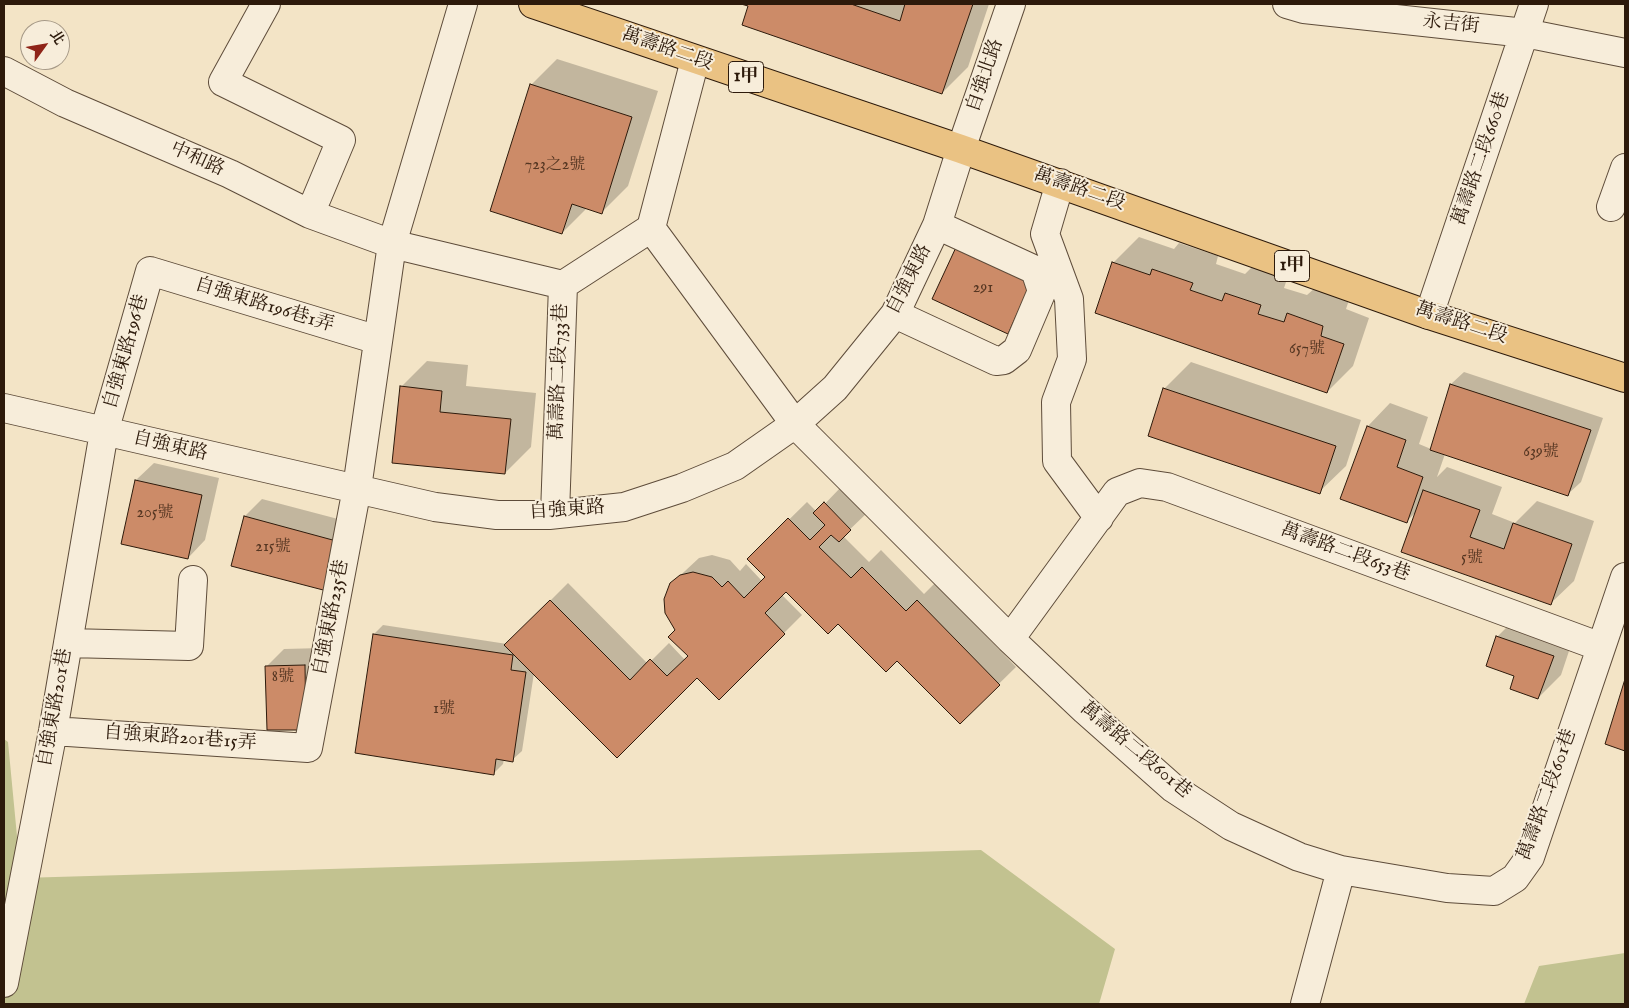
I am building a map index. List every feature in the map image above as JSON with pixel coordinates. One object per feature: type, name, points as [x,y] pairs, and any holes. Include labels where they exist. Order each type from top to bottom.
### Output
[{"type":"main road","name":"萬壽路二段","points":[[533,4],[1060,183],[1430,314],[1625,378]]},
{"type":"street","points":[[266,4],[224,82],[340,140],[310,214]]},
{"type":"street","points":[[357,488],[392,244],[463,4]]},
{"type":"street","name":"自強北路","points":[[961,149],[1011,4]]},
{"type":"street","name":"永吉街","points":[[1287,4],[1304,9],[1525,33],[1625,53]]},
{"type":"street","name":"萬壽路二段660巷","points":[[1430,314],[1534,4]]},
{"type":"street","points":[[563,285],[651,228],[695,60]]},
{"type":"street","name":"中和路","points":[[4,71],[65,103],[230,174],[310,214],[392,244]]},
{"type":"street","name":"自強東路","points":[[4,408],[435,507],[497,515],[555,514],[624,507],[682,488],[735,466],[795,424],[835,388],[895,314],[937,225],[961,149]]},
{"type":"street","points":[[1611,207],[1625,168]]},
{"type":"street","points":[[1060,183],[1045,234],[1070,299],[1072,359],[1056,402],[1056,461],[1099,518]]},
{"type":"street","points":[[895,314],[996,361],[1004,360],[1017,350],[1042,292],[1035,270],[937,225]]},
{"type":"street","name":"萬壽路二段601巷","points":[[651,228],[795,424],[1010,639],[1085,710],[1173,788],[1231,826],[1299,857],[1341,870],[1447,888],[1494,891],[1515,878],[1530,857],[1625,577]]},
{"type":"street","name":"萬壽路二段733巷","points":[[392,244],[563,285],[555,514]]},
{"type":"street","name":"自強東路196巷1弄","points":[[150,272],[378,340]]},
{"type":"street","name":"自強東路196巷","points":[[104,432],[150,272]]},
{"type":"street","name":"自強東路201巷","points":[[4,983],[53,731],[104,432]]},
{"type":"street","name":"萬壽路二段653巷","points":[[1010,639],[1117,492],[1140,483],[1167,487],[1601,648]]},
{"type":"street","name":"自強東路235巷","points":[[308,748],[357,488]]},
{"type":"street","points":[[68,643],[189,646],[193,580]]},
{"type":"street","name":"自強東路201巷15弄","points":[[53,731],[308,748]]},
{"type":"street","points":[[1306,1004],[1341,870]]},
{"type":"green space","points":[[4,739],[8,742],[21,878],[981,850],[1115,949],[1099,1004],[4,1004]]},
{"type":"green space","points":[[1625,953],[1625,1004],[1524,1004],[1539,966]]},
{"type":"building","points":[[741,4],[851,4],[900,21],[905,4],[973,4],[942,94],[742,25],[748,6]]},
{"type":"building","points":[[530,84],[632,117],[602,214],[572,204],[562,234],[490,211]]},
{"type":"building","points":[[958,243],[1033,278],[1008,334],[932,299]]},
{"type":"building","points":[[1112,262],[1150,275],[1152,269],[1193,283],[1190,290],[1222,301],[1225,293],[1261,305],[1258,314],[1284,322],[1287,313],[1323,326],[1321,336],[1344,344],[1327,393],[1095,313]]},
{"type":"building","points":[[1450,384],[1591,430],[1568,496],[1430,450]]},
{"type":"building","points":[[400,386],[442,391],[440,412],[511,419],[505,474],[392,463]]},
{"type":"building","points":[[1163,388],[1336,446],[1320,494],[1148,436]]},
{"type":"building","points":[[1367,426],[1406,440],[1397,467],[1423,477],[1407,523],[1340,499]]},
{"type":"building","points":[[135,480],[202,495],[188,559],[121,544]]},
{"type":"building","points":[[1423,490],[1480,510],[1470,537],[1504,549],[1513,523],[1572,544],[1551,605],[1401,552]]},
{"type":"building","points":[[824,502],[851,530],[839,542],[831,535],[819,547],[851,578],[862,567],[906,611],[917,600],[1000,685],[960,724],[897,661],[886,672],[838,624],[828,634],[786,592],[765,613],[785,634],[719,700],[697,678],[617,758],[504,645],[550,600],[630,680],[650,659],[667,676],[688,656],[668,637],[675,630],[665,613],[664,599],[670,583],[680,575],[693,572],[712,577],[722,587],[728,581],[744,598],[765,577],[747,559],[788,518],[810,540],[825,525],[813,513]]},
{"type":"building","points":[[244,516],[340,542],[327,591],[231,566]]},
{"type":"building","points":[[373,634],[513,655],[511,670],[526,672],[513,762],[496,759],[494,775],[355,753]]},
{"type":"building","points":[[1496,636],[1554,656],[1538,699],[1510,689],[1514,676],[1486,666]]},
{"type":"building","points":[[305,665],[306,730],[267,730],[265,666]]},
{"type":"building","points":[[1625,679],[1625,751],[1605,744]]}]
